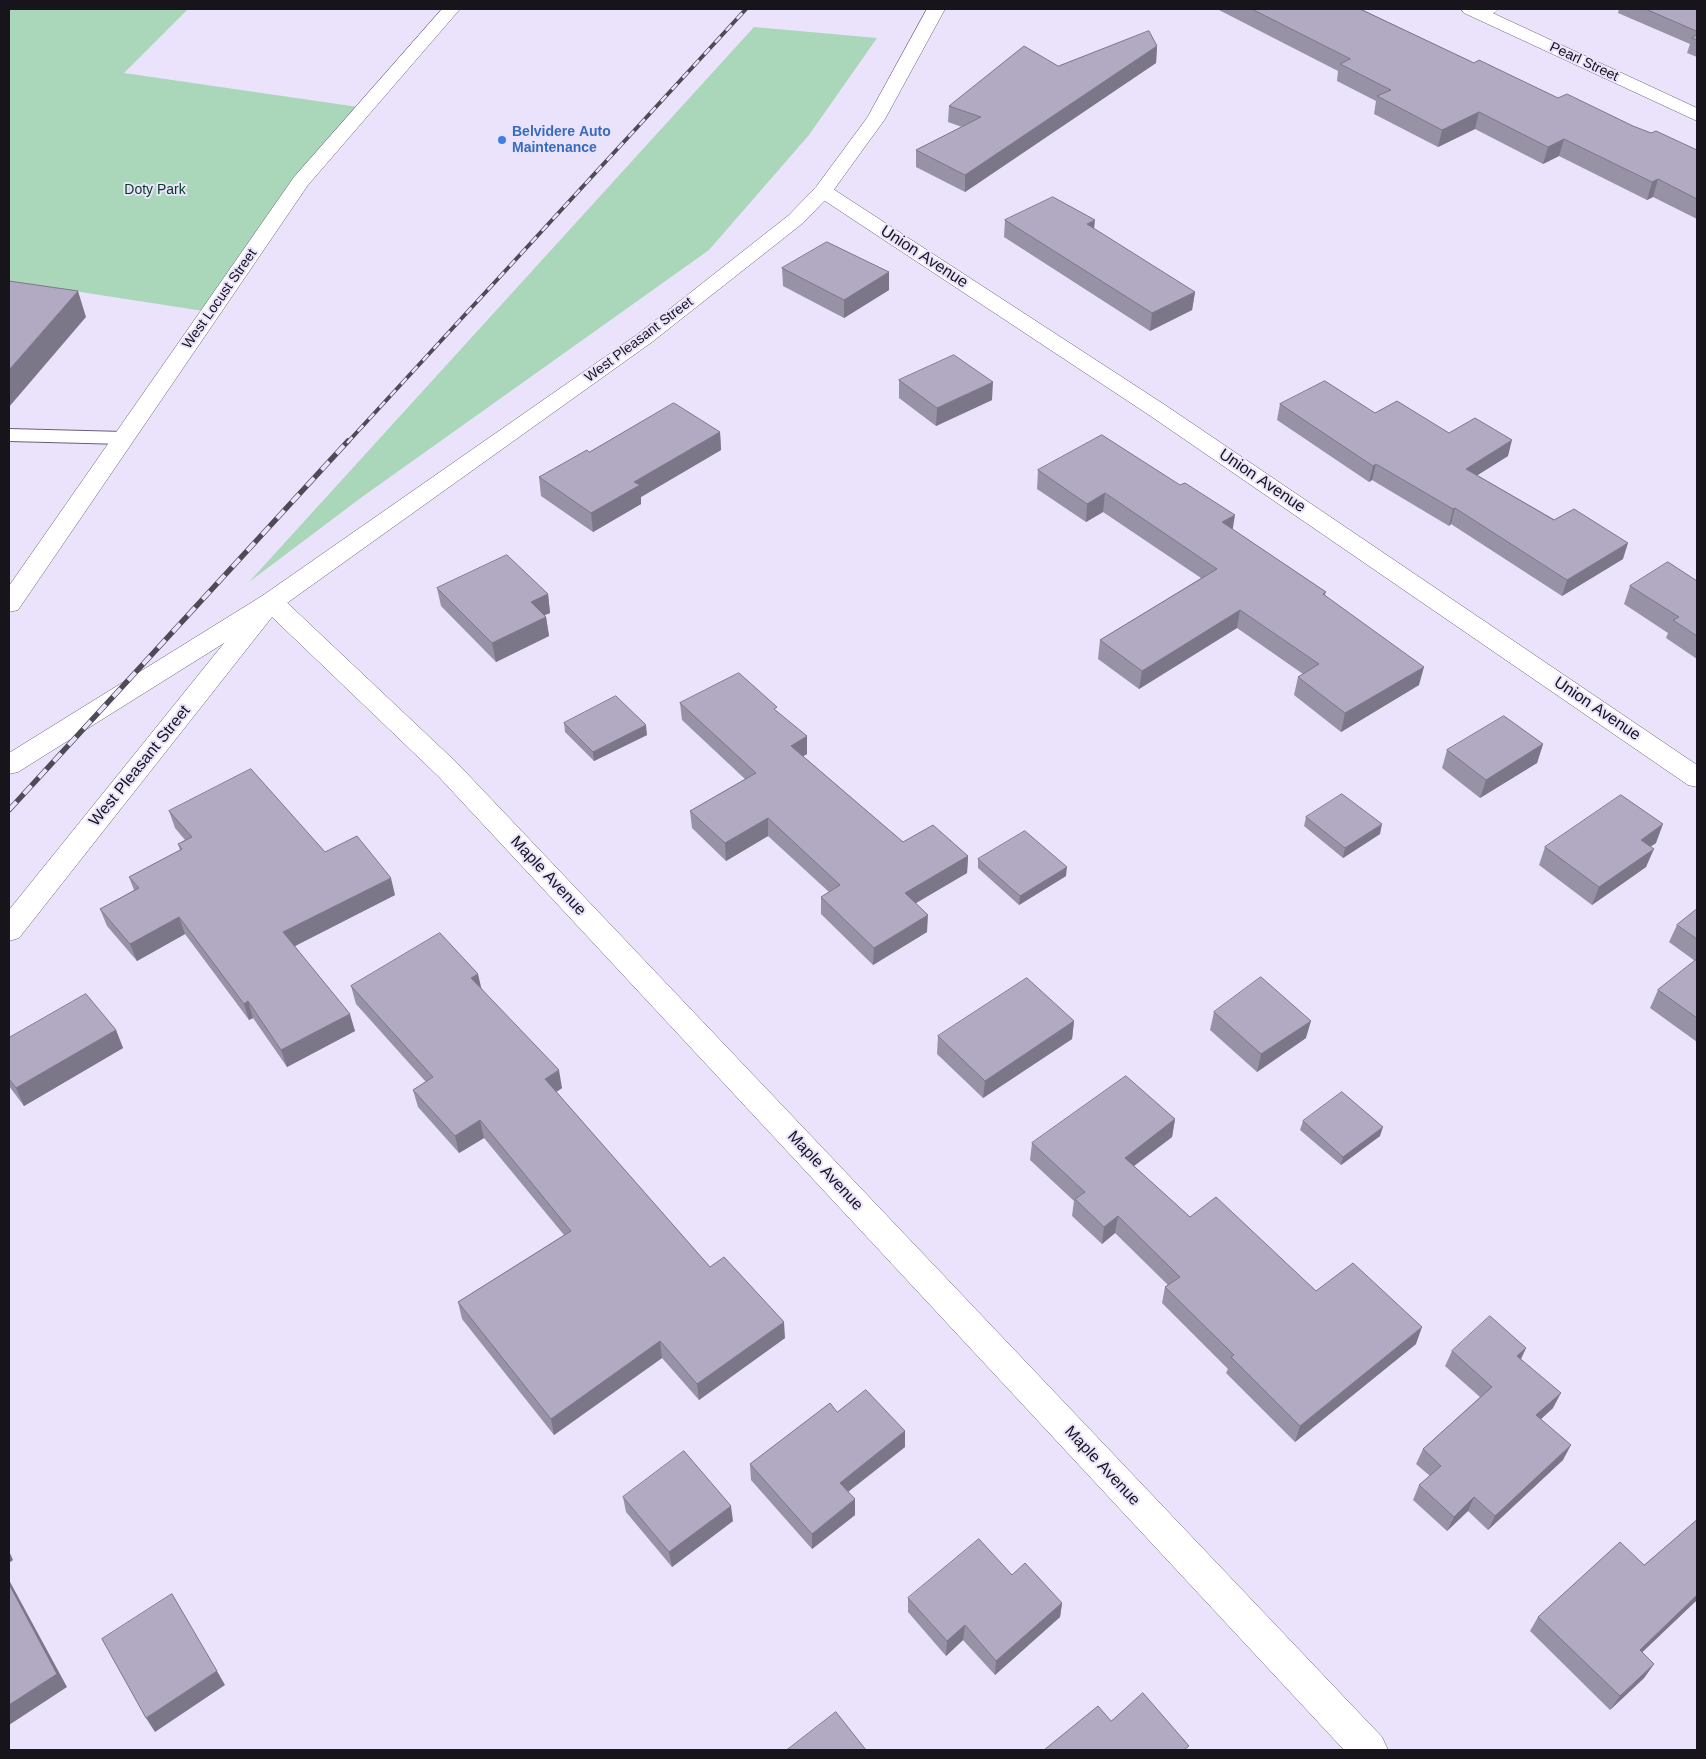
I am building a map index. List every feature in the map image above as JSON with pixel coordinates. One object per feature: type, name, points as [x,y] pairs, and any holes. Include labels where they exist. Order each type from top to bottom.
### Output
[{"type":"street","name":"West Locust Street","points":[[9,604],[301,181],[451,9]]},
{"type":"street","name":"West Pleasant Street","points":[[9,765],[271,602],[645,338],[796,219],[823,191],[876,119],[936,9]]},
{"type":"street","name":"Pearl Street","points":[[1479,10],[1697,116]]},
{"type":"street","name":"Union Avenue","points":[[823,191],[1157,410],[1697,778]]},
{"type":"street","name":"West Pleasant Street","points":[[9,930],[271,602]]},
{"type":"street","name":"Maple Avenue","points":[[271,602],[448,770],[1369,1750]]},
{"type":"lane","points":[[9,435],[124,438]]},
{"type":"green space","name":"Doty Park","points":[[9,9],[188,9],[124,73],[365,108],[210,312],[9,281]]},
{"type":"green space","points":[[754,27],[877,38],[809,135],[709,250],[362,497],[249,582]]},
{"type":"building","points":[[1252,9],[1360,9],[1474,63],[1479,60],[1558,98],[1567,94],[1633,126],[1651,133],[1656,131],[1697,150],[1697,199],[1658,179],[1652,182],[1564,139],[1548,147],[1479,112],[1442,130],[1377,96],[1391,90],[1340,64],[1350,59]]},
{"type":"building","points":[[1646,9],[1697,9],[1697,31]]},
{"type":"building","points":[[1149,31],[1157,46],[965,175],[916,150],[981,117],[949,106],[1024,46],[1058,66]]},
{"type":"building","points":[[1053,197],[1095,220],[1087,224],[1195,292],[1152,313],[1005,220]]},
{"type":"building","points":[[827,242],[889,272],[844,300],[782,268]]},
{"type":"building","points":[[9,281],[78,291],[9,370]]},
{"type":"building","points":[[954,355],[993,382],[937,408],[899,380]]},
{"type":"building","points":[[1325,381],[1375,413],[1397,401],[1449,433],[1475,418],[1512,440],[1466,469],[1554,520],[1574,509],[1628,543],[1567,580],[1455,508],[1453,509],[1376,464],[1373,466],[1280,404]]},
{"type":"building","points":[[674,403],[720,432],[634,482],[640,485],[591,513],[539,477],[587,450],[589,452]]},
{"type":"building","points":[[1102,435],[1180,485],[1185,483],[1235,515],[1222,522],[1326,592],[1323,594],[1424,667],[1345,713],[1298,677],[1319,664],[1240,610],[1142,671],[1100,640],[1217,569],[1105,493],[1087,504],[1038,470]]},
{"type":"building","points":[[507,555],[548,594],[531,602],[546,617],[492,643],[437,588]]},
{"type":"building","points":[[1668,562],[1697,581],[1697,636],[1673,620],[1679,617],[1630,586]]},
{"type":"building","points":[[739,673],[777,707],[774,709],[807,736],[791,746],[903,842],[933,825],[968,856],[905,893],[928,915],[874,948],[821,897],[840,885],[768,818],[725,843],[690,811],[756,773],[680,703]]},
{"type":"building","points":[[616,696],[646,725],[593,752],[564,723]]},
{"type":"building","points":[[1504,716],[1543,744],[1486,780],[1447,750]]},
{"type":"building","points":[[251,769],[325,852],[357,836],[391,878],[283,932],[350,1014],[281,1050],[248,1001],[244,1004],[179,917],[130,944],[100,909],[139,888],[129,877],[182,849],[178,844],[192,837],[169,811]]},
{"type":"building","points":[[1342,794],[1382,824],[1345,848],[1306,817]]},
{"type":"building","points":[[1621,795],[1663,824],[1641,840],[1654,849],[1599,887],[1545,847]]},
{"type":"building","points":[[1025,831],[1067,867],[1020,896],[978,859]]},
{"type":"building","points":[[1697,909],[1697,939],[1677,925]]},
{"type":"building","points":[[440,933],[478,974],[471,978],[559,1070],[545,1079],[710,1267],[724,1257],[784,1322],[697,1384],[660,1341],[551,1419],[458,1302],[571,1231],[480,1120],[455,1136],[413,1090],[433,1077],[351,986]]},
{"type":"building","points":[[1697,959],[1697,1018],[1658,990]]},
{"type":"building","points":[[1261,977],[1311,1021],[1261,1054],[1214,1012]]},
{"type":"building","points":[[1027,978],[1074,1021],[985,1081],[938,1036]]},
{"type":"building","points":[[86,994],[116,1030],[16,1088],[9,1079],[9,1038]]},
{"type":"building","points":[[1126,1076],[1175,1119],[1125,1158],[1190,1217],[1216,1197],[1316,1291],[1353,1263],[1422,1327],[1300,1426],[1231,1357],[1234,1355],[1165,1287],[1180,1277],[1118,1216],[1104,1227],[1075,1199],[1085,1192],[1032,1143]]},
{"type":"building","points":[[1342,1092],[1383,1127],[1343,1157],[1303,1121]]},
{"type":"building","points":[[1490,1316],[1526,1348],[1517,1356],[1561,1393],[1536,1415],[1571,1445],[1495,1516],[1474,1497],[1454,1517],[1419,1485],[1441,1466],[1423,1449],[1492,1387],[1452,1351]]},
{"type":"building","points":[[866,1390],[905,1431],[840,1483],[855,1499],[812,1534],[750,1464],[830,1403],[837,1412]]},
{"type":"building","points":[[684,1451],[731,1506],[669,1552],[623,1497]]},
{"type":"building","points":[[1697,1520],[1697,1595],[1640,1650],[1654,1664],[1620,1696],[1538,1617],[1620,1542],[1644,1565]]},
{"type":"building","points":[[979,1539],[1012,1575],[1025,1563],[1062,1603],[996,1661],[965,1625],[947,1641],[908,1598]]},
{"type":"building","points":[[9,1584],[57,1674],[9,1705]]},
{"type":"building","points":[[172,1594],[217,1671],[146,1718],[102,1639]]},
{"type":"building","points":[[1143,1693],[1189,1746],[1184,1750],[1044,1750],[1098,1706],[1111,1721]]},
{"type":"building","points":[[836,1712],[866,1750],[787,1750]]},
{"type":"railway","points":[[347,443],[746,9]]},
{"type":"railway","points":[[9,810],[348,441]]},
{"type":"place","name":"Belvidere Auto Maintenance","points":[[502,140]]}]
